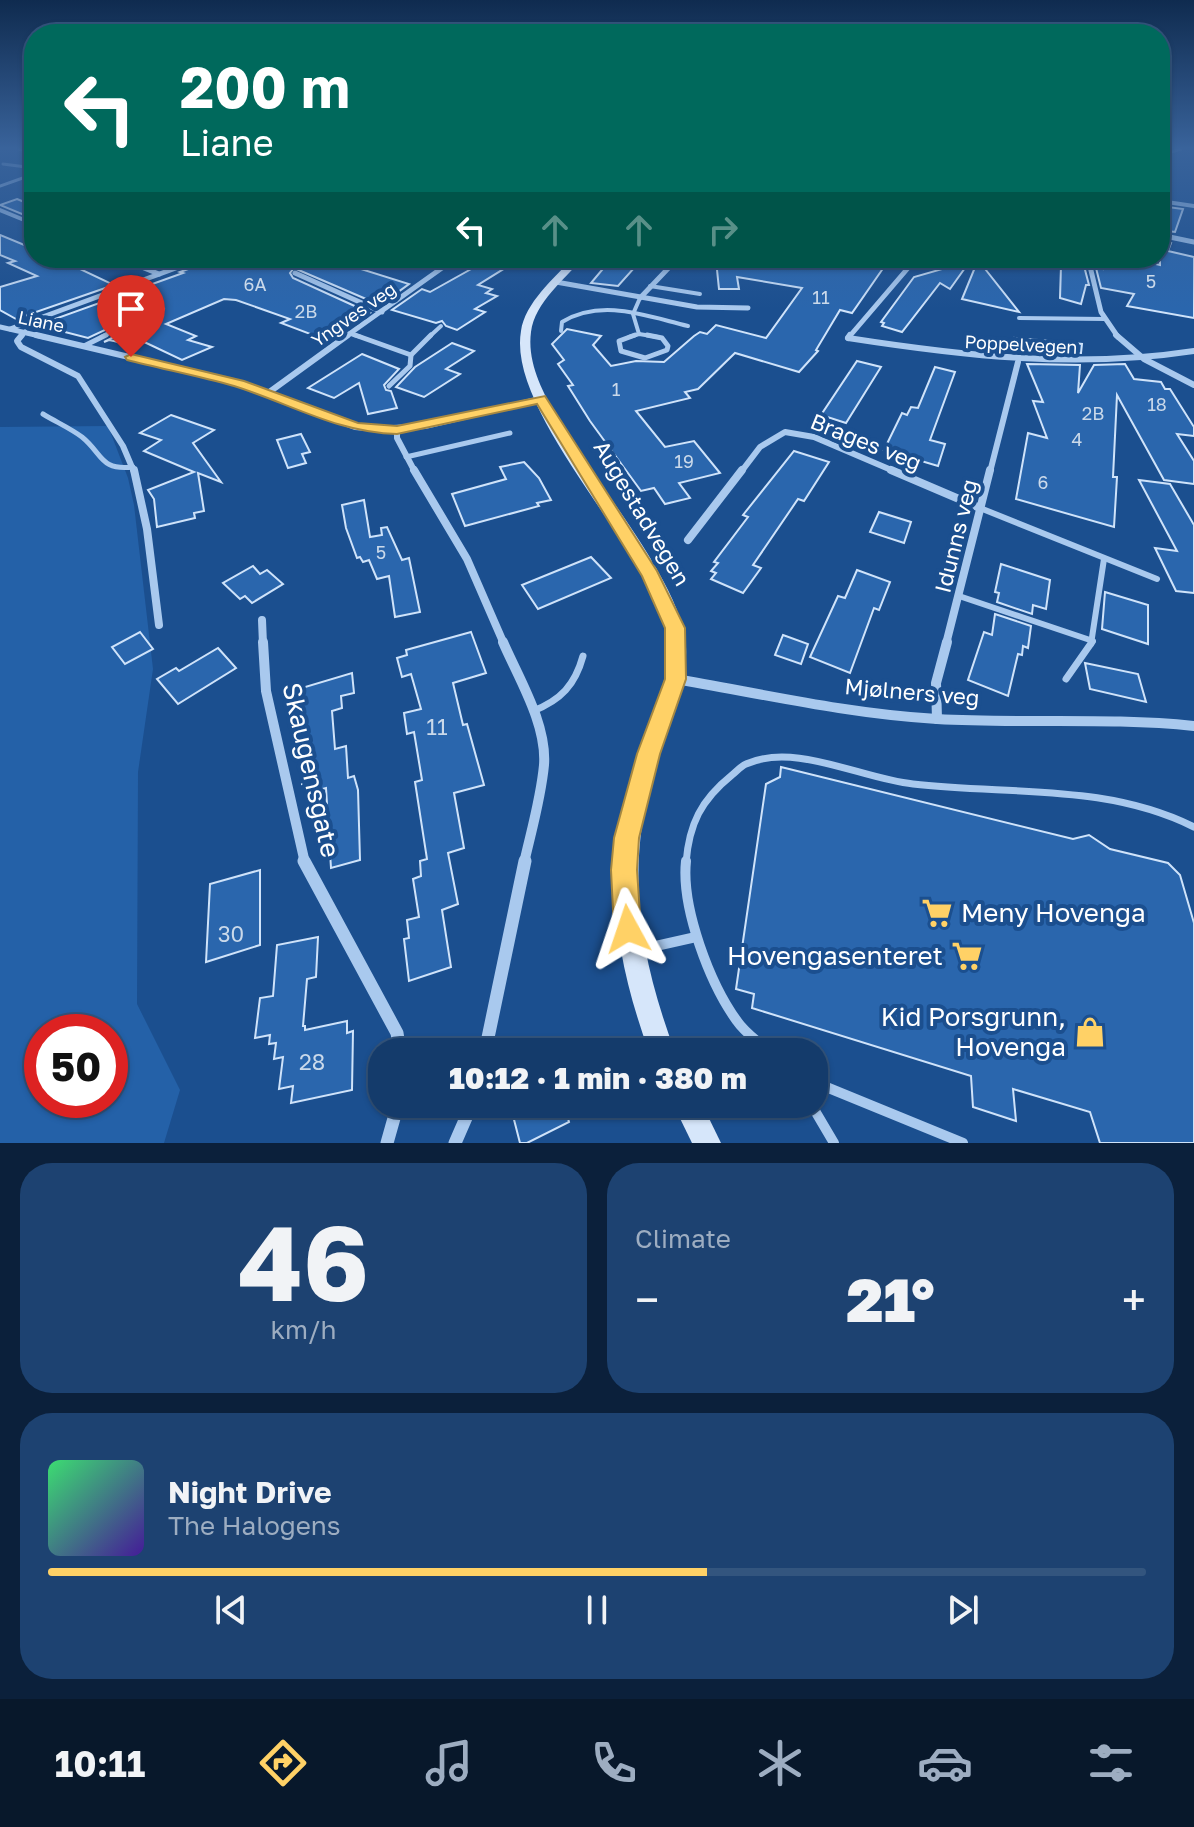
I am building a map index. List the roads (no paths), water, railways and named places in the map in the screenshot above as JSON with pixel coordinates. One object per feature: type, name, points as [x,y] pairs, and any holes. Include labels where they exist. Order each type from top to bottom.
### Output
[{"type":"main road","name":"Augestadvegen","points":[[569,268],[535,309],[525,333],[525,363],[541,399],[665,603],[675,628],[676,679],[654,735],[627,838],[625,893],[630,952],[657,1038]]},
{"type":"main road","points":[[694,1118],[707,1143]]},
{"type":"street","points":[[1171,202],[1193,205]]},
{"type":"street","points":[[0,210],[24,220]]},
{"type":"street","points":[[1170,237],[1194,242]]},
{"type":"street","points":[[144,268],[159,274]]},
{"type":"street","points":[[9,329],[176,268]]},
{"type":"street","name":"Yngves veg","points":[[268,393],[442,268]]},
{"type":"street","points":[[640,298],[668,268]]},
{"type":"street","name":"Poppelvegen","points":[[908,268],[848,338],[1018,362],[1142,360],[1194,351]]},
{"type":"street","points":[[1090,268],[1094,292],[1105,319],[1142,360],[1194,385]]},
{"type":"street","points":[[295,273],[382,312]]},
{"type":"street","points":[[556,282],[697,307],[748,308]]},
{"type":"street","name":"Liane","points":[[0,327],[268,393],[355,427],[397,430],[541,399]]},
{"type":"street","points":[[25,332],[17,341],[21,347],[78,376],[105,415],[133,467],[147,529],[159,625]]},
{"type":"street","name":"Idunns veg","points":[[937,719],[936,683],[1018,362]]},
{"type":"street","points":[[397,430],[397,438],[406,457],[467,559],[533,711],[544,765],[488,1038]]},
{"type":"street","name":"Brages veg","points":[[688,540],[760,447],[785,432],[814,437],[980,508]]},
{"type":"street","name":"Skaugensgate","points":[[262,620],[266,691],[304,862],[398,1038]]},
{"type":"street","name":"Mjølners veg","points":[[676,679],[861,711],[937,719],[1097,719],[1194,726]]},
{"type":"street","points":[[387,1143],[394,1118]]},
{"type":"street","points":[[455,1143],[466,1118]]},
{"type":"lane","points":[[650,286],[700,294]]},
{"type":"lane","points":[[639,334],[633,314],[640,298]]},
{"type":"lane","points":[[84,346],[159,309]]},
{"type":"lane","points":[[561,331],[562,322],[583,309],[633,314],[688,326]]},
{"type":"lane","points":[[1019,318],[1105,319]]},
{"type":"lane","points":[[389,386],[410,366],[411,355],[441,326]]},
{"type":"lane","points":[[351,334],[411,355]]},
{"type":"lane","points":[[639,334],[662,338],[666,341],[667,350],[657,356],[641,358],[626,355],[618,348],[622,338],[639,334]]},
{"type":"lane","points":[[43,414],[83,438],[104,463],[118,469],[133,467]]},
{"type":"lane","points":[[406,457],[510,433]]},
{"type":"lane","points":[[980,508],[1157,579]]},
{"type":"lane","points":[[1066,679],[1093,641],[1104,559]]},
{"type":"lane","points":[[959,596],[1093,641]]},
{"type":"lane","points":[[533,711],[559,701],[580,671],[583,656]]},
{"type":"lane","points":[[754,1038],[738,1023],[718,988],[696,937],[685,870],[688,838],[710,793],[746,764],[769,757],[790,756],[911,784],[1071,792],[1166,813],[1194,827]]},
{"type":"lane","points":[[630,952],[696,937]]},
{"type":"lane","points":[[828,1088],[963,1143]]},
{"type":"lane","points":[[819,1118],[834,1143]]},
{"type":"place","name":"Meny Hovenga","points":[[937,913]]},
{"type":"place","name":"Hovengasenteret","points":[[967,956]]},
{"type":"place","name":"Kid Porsgrunn, Hovenga","points":[[1090,1032]]}]
